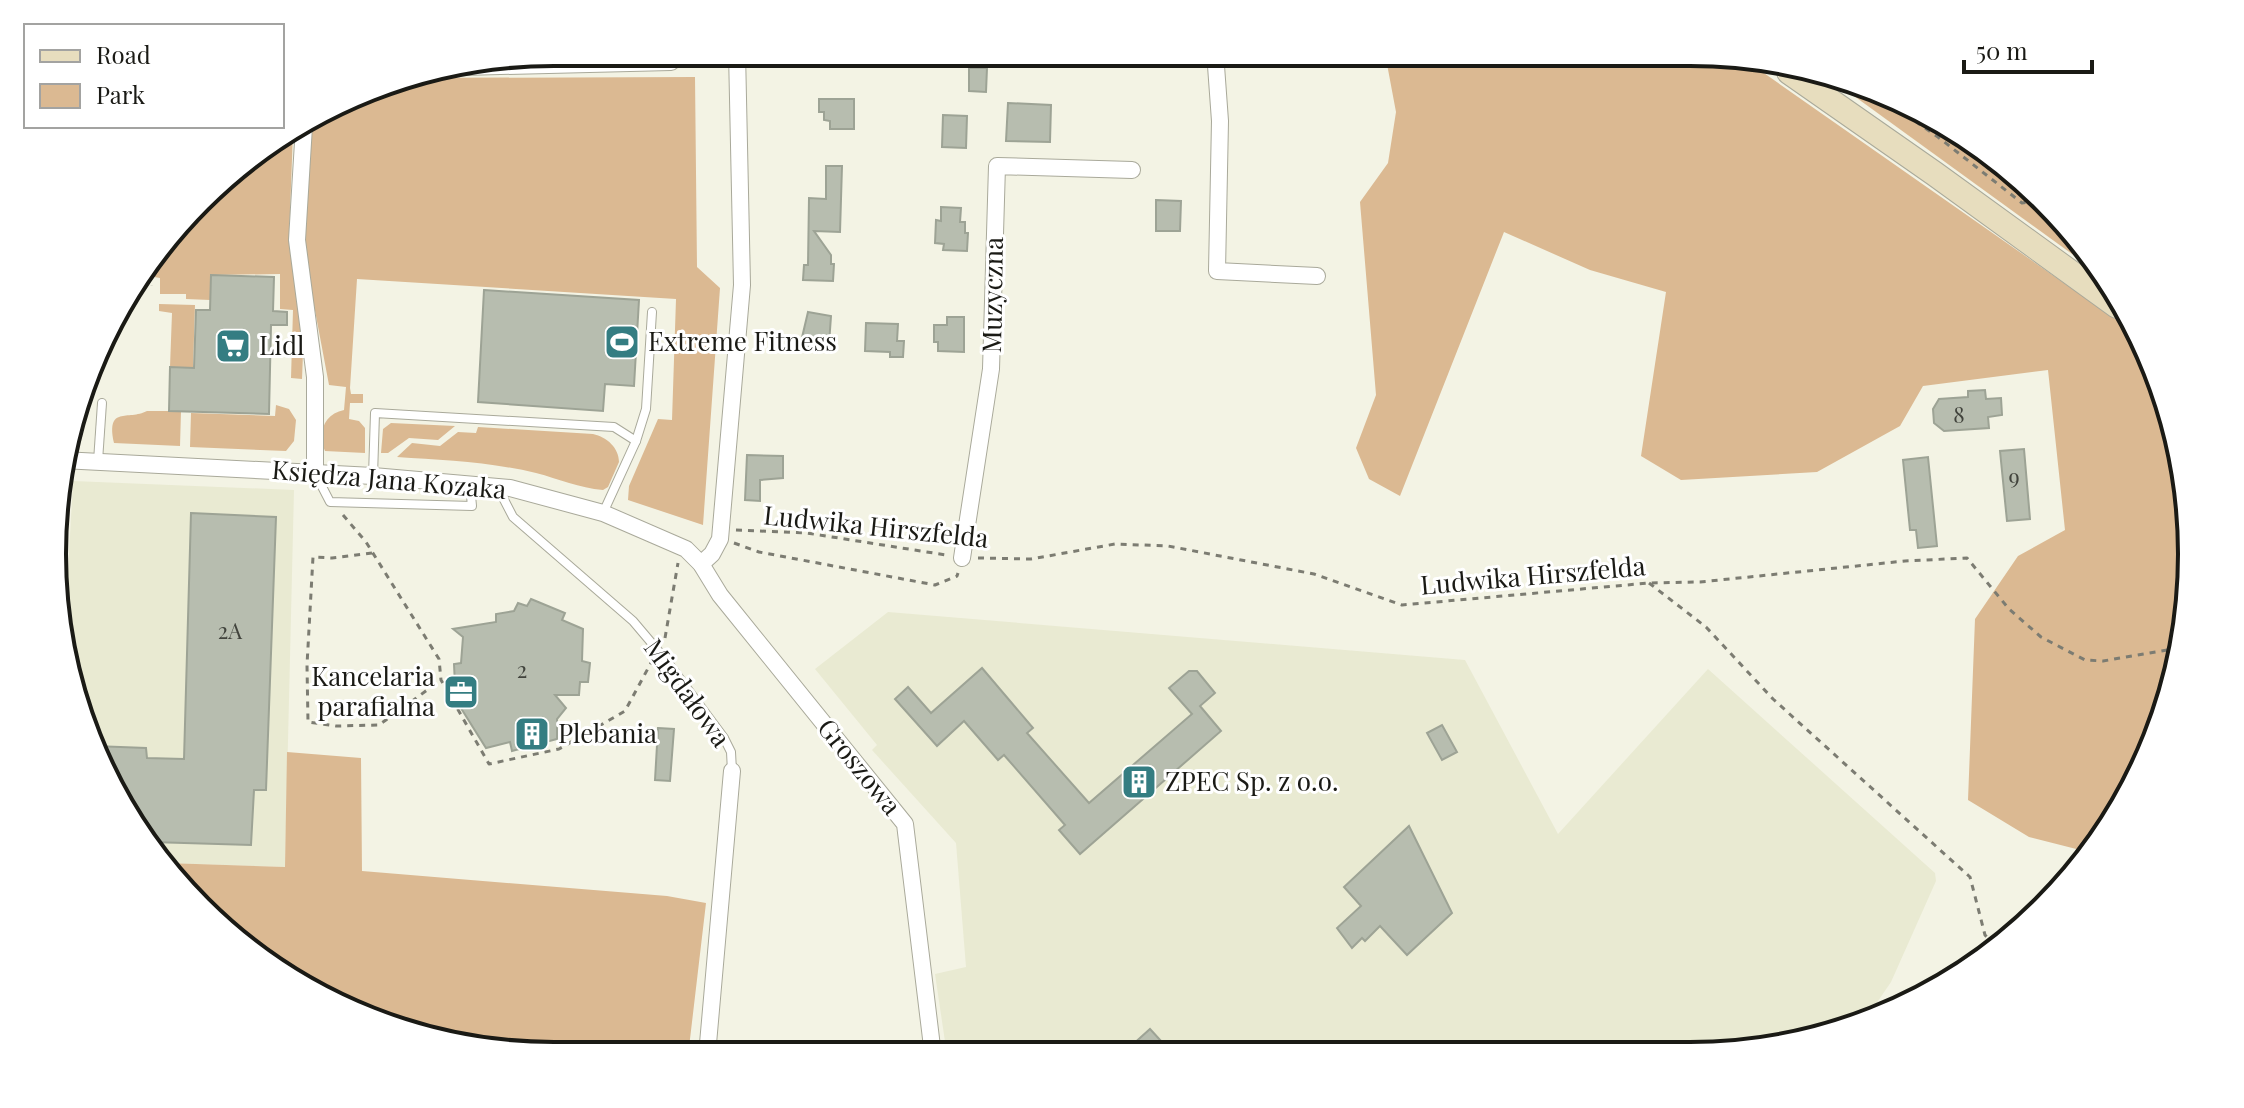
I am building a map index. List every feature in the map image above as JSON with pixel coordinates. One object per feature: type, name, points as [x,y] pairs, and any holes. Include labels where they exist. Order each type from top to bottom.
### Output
[{"type":"street","points":[[701,564],[712,554],[721,534],[742,285],[737,66]]},
{"type":"street","points":[[1216,66],[1220,121],[1217,271],[1317,276]]},
{"type":"street","points":[[1799,79],[2105,298]]},
{"type":"street","points":[[303,135],[297,240],[315,377],[315,473]]},
{"type":"street","name":"Muzyczna","points":[[962,558],[991,369],[997,166],[1132,170]]},
{"type":"street","name":"Księdza Jana Kozaka","points":[[75,460],[373,476],[498,487],[603,513],[681,547],[701,564]]},
{"type":"street","name":"Groszowa","points":[[701,564],[720,595],[905,824],[931,1042]]},
{"type":"street","name":"Migdałowa","points":[[708,1042],[732,771]]},
{"type":"lane","points":[[603,513],[636,441],[646,409],[652,312]]},
{"type":"lane","points":[[98,461],[102,403]]},
{"type":"lane","points":[[373,476],[375,413],[614,427],[636,441]]},
{"type":"lane","points":[[315,473],[330,502],[472,506],[470,485]]},
{"type":"lane","name":"Migdałowa","points":[[498,487],[513,517],[633,621],[659,652],[724,738],[731,752],[732,771]]},
{"type":"path","points":[[1914,120],[2022,203],[2028,202]]},
{"type":"path","points":[[150,280],[151,286]]},
{"type":"path","points":[[330,502],[358,531],[439,659],[441,680],[489,764],[559,749],[625,711],[640,680],[664,644],[681,547]]},
{"type":"path","name":"Ludwika Hirszfelda","points":[[721,534],[807,533],[962,558],[1031,559],[1115,544],[1168,546],[1314,574],[1402,605],[1967,558],[2041,637],[2085,660],[2103,661],[2169,650]]},
{"type":"path","points":[[721,534],[759,552],[935,585],[957,576],[962,558]]},
{"type":"path","points":[[372,553],[313,557],[307,665],[308,722],[336,726],[379,725],[441,680]]},
{"type":"path","points":[[1649,583],[1706,627],[1773,699],[1970,877],[1985,935],[1989,939]]},
{"type":"shaded area","points":[[73,481],[294,490],[285,867],[177,863],[167,851],[131,798],[103,741],[75,649],[67,588]]},
{"type":"shaded area","points":[[888,612],[1465,660],[1558,834],[1708,669],[1935,873],[1936,881],[1891,982],[1875,1006],[1785,1033],[1690,1042],[945,1042],[935,974],[966,967],[956,843],[872,750],[877,745],[815,669]]},
{"type":"green space","points":[[1387,66],[1690,66],[1761,71],[2119,322],[2152,397],[2169,459],[2177,522],[2177,586],[2169,649],[2141,741],[2113,798],[2078,849],[2029,837],[1968,800],[1975,619],[2018,556],[2065,530],[2048,370],[1923,386],[1900,426],[1817,472],[1681,480],[1641,456],[1666,292],[1590,270],[1504,232],[1400,496],[1369,479],[1356,448],[1376,395],[1360,202],[1388,163],[1396,112]]},
{"type":"green space","points":[[695,77],[697,267],[720,288],[703,525],[628,500],[629,486],[658,419],[672,420],[676,299],[357,279],[350,388],[351,394],[363,394],[363,403],[350,403],[349,419],[359,421],[365,428],[365,453],[325,451],[322,431],[331,416],[344,410],[346,387],[329,385],[304,252],[311,131],[367,103],[448,78]]},
{"type":"green space","points":[[1850,93],[1906,116],[1961,148],[2012,187],[2057,232],[2078,258]]},
{"type":"green space","points":[[293,142],[289,240],[304,327],[302,379],[291,378],[293,310],[280,309],[280,274],[211,275],[210,300],[186,299],[186,294],[160,294],[160,278],[154,277],[187,232],[209,209],[232,187]]},
{"type":"green space","points":[[159,304],[195,305],[193,368],[170,367],[172,313],[159,311]]},
{"type":"green space","points":[[276,405],[289,409],[296,420],[294,441],[286,451],[190,447],[191,413],[275,416]]},
{"type":"green space","points":[[147,411],[181,411],[180,446],[114,443],[112,431],[116,419]]},
{"type":"green space","points":[[391,423],[455,426],[438,440],[409,438],[388,453],[381,453],[383,429]]},
{"type":"green space","points":[[478,427],[593,434],[611,444],[619,462],[608,487],[603,490],[502,466],[397,457],[412,443],[440,446],[458,432],[476,433]]},
{"type":"green space","points":[[287,752],[361,758],[362,871],[667,896],[706,903],[690,1042],[522,1041],[459,1033],[397,1016],[338,992],[283,960],[232,921],[177,863],[285,867]]},
{"type":"building","points":[[969,68],[987,68],[986,92],[969,91]]},
{"type":"building","points":[[819,99],[854,99],[854,129],[830,129],[830,121],[824,120],[824,112],[819,112]]},
{"type":"building","points":[[1008,103],[1051,105],[1050,142],[1006,141]]},
{"type":"building","points":[[943,115],[967,116],[966,148],[942,147]]},
{"type":"building","points":[[826,166],[842,166],[840,232],[814,231],[831,255],[833,281],[803,280],[804,265],[808,265],[809,198],[826,199]]},
{"type":"building","points":[[1156,200],[1181,201],[1180,231],[1156,231]]},
{"type":"building","points":[[941,207],[961,208],[960,222],[965,222],[965,233],[968,233],[967,251],[943,250],[944,244],[935,243],[936,220],[941,221]]},
{"type":"building","name":"Lidl","points":[[211,275],[274,277],[273,311],[287,312],[287,325],[271,325],[269,414],[169,411],[170,367],[194,368],[196,310],[210,310]]},
{"type":"building","points":[[484,290],[639,300],[634,386],[605,384],[603,411],[478,402]]},
{"type":"building","points":[[808,312],[831,316],[829,344],[822,343],[822,349],[800,346]]},
{"type":"building","points":[[947,317],[964,317],[964,352],[938,351],[938,342],[934,342],[934,325],[947,325]]},
{"type":"building","points":[[866,323],[898,324],[897,341],[904,341],[903,357],[890,357],[890,352],[865,351]]},
{"type":"building","points":[[1985,390],[1986,399],[2001,398],[2002,415],[1988,417],[1989,428],[1944,431],[1934,423],[1933,409],[1939,399],[1968,397],[1968,391]]},
{"type":"building","points":[[2024,449],[2030,519],[2007,521],[2000,451]]},
{"type":"building","points":[[747,455],[783,456],[783,478],[760,480],[760,501],[745,500]]},
{"type":"building","points":[[1928,457],[1937,546],[1918,548],[1916,530],[1910,530],[1903,460]]},
{"type":"building","points":[[191,513],[276,517],[266,790],[254,790],[251,845],[161,842],[131,798],[105,746],[146,748],[147,758],[184,759]]},
{"type":"building","points":[[531,599],[565,613],[562,620],[583,629],[582,661],[590,663],[588,682],[580,682],[579,695],[555,695],[566,708],[557,719],[557,739],[512,751],[510,742],[486,748],[449,689],[455,685],[454,664],[461,663],[463,637],[453,629],[496,622],[496,614],[514,611],[518,603],[527,606]]},
{"type":"building","name":"ZPEC Sp. z o.o.","points":[[982,668],[1033,728],[1027,733],[1089,803],[1192,714],[1169,688],[1189,671],[1197,671],[1215,693],[1200,706],[1221,731],[1080,854],[1059,830],[1065,825],[1004,755],[998,760],[964,721],[937,746],[895,699],[908,687],[931,713]]},
{"type":"building","points":[[1442,725],[1457,752],[1442,760],[1427,733]]},
{"type":"building","points":[[658,728],[674,729],[670,781],[655,780]]},
{"type":"building","points":[[1409,826],[1452,913],[1407,955],[1380,926],[1365,941],[1362,938],[1352,948],[1337,928],[1361,906],[1344,887]]},
{"type":"building","points":[[1150,1029],[1162,1042],[1135,1042]]},
{"type":"place","name":"Extreme Fitness","points":[[622,342]]},
{"type":"place","name":"Lidl","points":[[233,346]]},
{"type":"place","name":"Kancelaria parafialna","points":[[461,692]]},
{"type":"place","name":"Plebania","points":[[532,734]]},
{"type":"place","name":"ZPEC Sp. z o.o.","points":[[1139,782]]}]
